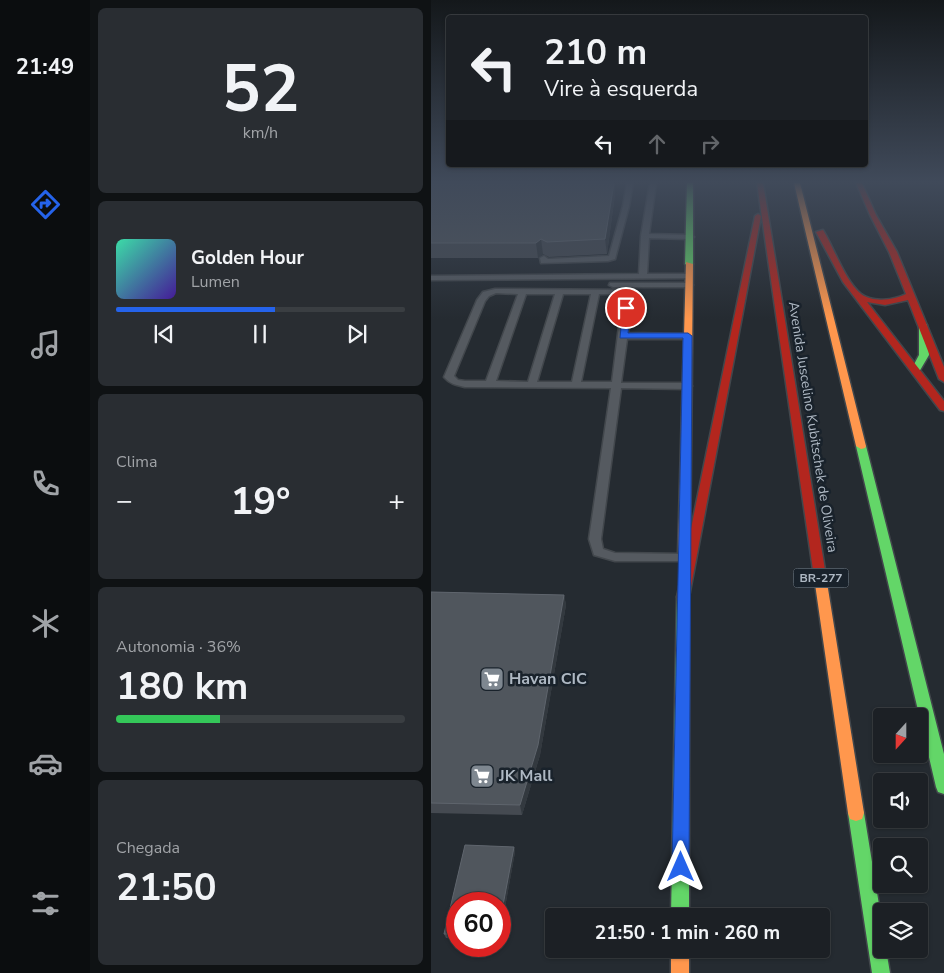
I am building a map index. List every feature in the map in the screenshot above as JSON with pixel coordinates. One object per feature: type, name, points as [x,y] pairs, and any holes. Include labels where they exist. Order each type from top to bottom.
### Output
[{"type":"main road","points":[[680,908],[689,228]]},
{"type":"main road","points":[[683,597],[756,228]]},
{"type":"main road","name":"Avenida Juscelino Kubitschek de Oliveira","points":[[767,228],[881,973]]},
{"type":"main road","points":[[808,228],[944,787]]},
{"type":"main road","points":[[820,228],[829,252],[858,296],[944,408]]},
{"type":"main road","points":[[880,228],[893,252],[944,379]]},
{"type":"main road","points":[[858,296],[881,303],[894,302],[911,295]]},
{"type":"main road","points":[[916,370],[924,355],[923,324]]},
{"type":"main road","points":[[680,958],[680,973]]},
{"type":"lane","points":[[544,259],[611,258],[620,228]]},
{"type":"lane","points":[[643,276],[644,228]]},
{"type":"lane","points":[[645,236],[689,237]]},
{"type":"lane","points":[[431,278],[643,276],[689,280]]},
{"type":"lane","points":[[431,284],[689,280]]},
{"type":"lane","points":[[684,558],[615,557],[598,552],[595,539],[617,385],[628,294],[623,292],[596,291],[495,291],[486,294],[481,300],[449,377],[455,382],[490,384],[532,384],[576,385],[617,385],[687,386]]},
{"type":"lane","points":[[490,384],[523,291]]},
{"type":"lane","points":[[532,384],[560,291]]},
{"type":"lane","points":[[576,385],[596,291]]},
{"type":"lane","points":[[623,336],[688,336]]},
{"type":"building","points":[[431,228],[607,228],[605,239],[547,242],[541,239],[536,243],[431,243]]},
{"type":"building","name":"Havan CIC","points":[[431,592],[564,595],[538,745],[520,805],[431,803]]},
{"type":"building","points":[[465,845],[514,847],[505,892],[454,892]]},
{"type":"traffic: fast","points":[[689,228],[689,264]]},
{"type":"traffic: fast","points":[[916,370],[924,355],[923,325]]},
{"type":"traffic: fast","points":[[861,446],[944,787]]},
{"type":"traffic: fast","points":[[680,908],[683,597]]},
{"type":"traffic: fast","points":[[856,813],[881,973]]},
{"type":"traffic: slow","points":[[808,228],[861,446]]},
{"type":"traffic: slow","points":[[684,554],[689,264]]},
{"type":"traffic: slow","points":[[819,570],[856,813]]},
{"type":"traffic: slow","points":[[680,958],[680,973]]},
{"type":"traffic: jam","points":[[683,597],[756,228]]},
{"type":"traffic: jam","points":[[767,228],[819,570]]},
{"type":"traffic: jam","points":[[880,228],[893,252],[944,379]]},
{"type":"traffic: jam","points":[[820,232],[846,280],[944,408]]},
{"type":"traffic: jam","points":[[858,296],[872,301],[891,302],[911,295]]},
{"type":"place","name":"Havan CIC","points":[[492,679]]},
{"type":"place","name":"JK Mall","points":[[482,776]]},
{"type":"route","points":[[626,308],[623,336],[688,336],[681,867]]}]
